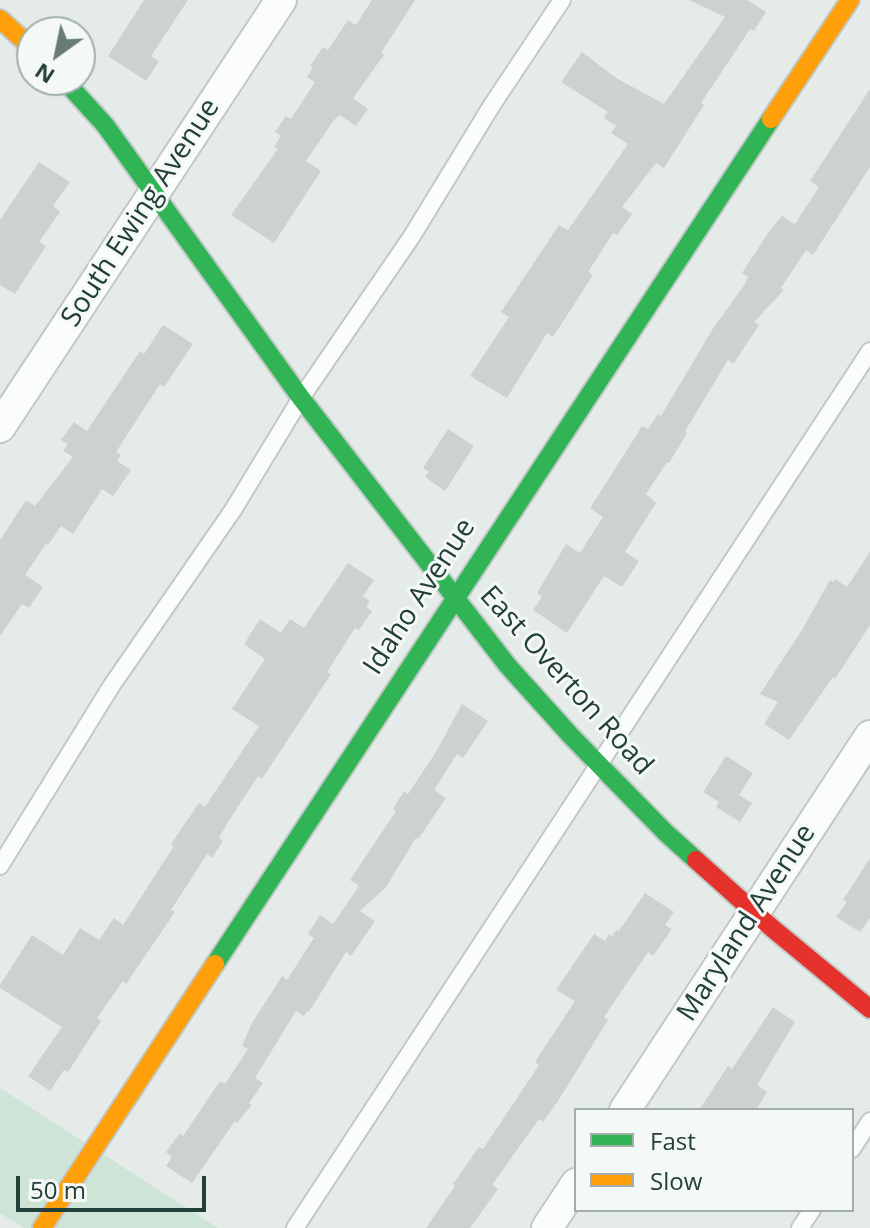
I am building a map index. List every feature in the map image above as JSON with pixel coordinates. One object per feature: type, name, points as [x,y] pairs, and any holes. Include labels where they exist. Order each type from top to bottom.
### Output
[{"type":"street","name":"South Ewing Avenue","points":[[0,427],[281,0]]},
{"type":"street","name":"Idaho Avenue","points":[[42,1228],[454,597],[850,0]]},
{"type":"street","points":[[0,19],[16,34]]},
{"type":"street","name":"East Overton Road","points":[[79,96],[105,125],[155,192],[301,398],[508,666],[666,833],[754,913],[870,1009]]},
{"type":"street","name":"Maryland Avenue","points":[[626,1108],[870,736]]},
{"type":"street","points":[[547,1228],[574,1187]]},
{"type":"lane","points":[[0,866],[112,685],[233,510],[301,398],[412,236],[492,105],[562,0]]},
{"type":"lane","points":[[295,1228],[870,351]]},
{"type":"lane","points":[[854,1146],[870,1121]]},
{"type":"green space","points":[[0,1088],[218,1228],[24,1228],[0,1213]]},
{"type":"building","points":[[144,0],[188,0],[151,56],[159,61],[146,81],[108,56]]},
{"type":"building","points":[[372,0],[415,0],[381,53],[384,55],[353,98],[368,109],[356,126],[340,115],[334,120],[306,161],[321,171],[274,243],[231,215],[278,149],[274,147],[281,136],[275,132],[286,116],[291,119],[315,82],[307,77],[313,68],[310,66],[323,47],[328,50],[348,20],[356,25]]},
{"type":"building","points":[[689,0],[747,0],[766,12],[754,31],[750,29],[701,103],[704,105],[664,168],[656,163],[622,207],[632,214],[617,235],[613,233],[588,272],[593,275],[553,337],[547,333],[507,398],[470,376],[509,317],[501,312],[559,225],[568,230],[628,144],[611,133],[616,126],[604,118],[608,112],[561,82],[582,52],[616,78],[664,104],[725,17]]},
{"type":"building","points":[[870,89],[870,167],[813,255],[806,250],[781,288],[784,290],[754,322],[759,325],[733,364],[728,360],[669,463],[646,494],[656,503],[625,552],[639,561],[622,587],[604,576],[567,633],[533,610],[542,597],[537,593],[566,544],[580,553],[603,517],[590,508],[642,426],[648,429],[658,414],[661,416],[712,330],[745,284],[748,277],[742,273],[770,230],[782,216],[795,224],[819,187],[810,181]]},
{"type":"building","points":[[39,162],[70,182],[53,206],[60,212],[39,242],[46,246],[15,294],[0,285],[0,220]]},
{"type":"building","points":[[163,325],[193,344],[164,387],[160,384],[116,452],[121,455],[117,461],[131,470],[113,496],[102,489],[73,534],[61,526],[46,544],[25,575],[43,587],[29,608],[22,604],[0,636],[0,540],[26,500],[35,506],[73,457],[63,451],[68,444],[61,440],[74,422],[87,431],[140,351],[144,354]]},
{"type":"building","points":[[448,429],[474,446],[445,491],[425,477],[429,472],[423,468]]},
{"type":"building","points":[[870,552],[870,625],[835,679],[833,677],[789,740],[764,724],[778,702],[760,694],[830,580],[833,582],[835,579],[847,587]]},
{"type":"building","points":[[348,563],[374,580],[363,596],[370,601],[366,607],[372,611],[359,630],[355,628],[327,672],[331,674],[262,779],[258,776],[228,822],[219,838],[223,841],[212,858],[207,854],[171,910],[175,912],[126,984],[123,981],[97,1018],[101,1021],[68,1072],[64,1070],[50,1091],[28,1076],[62,1027],[0,988],[0,985],[32,935],[63,955],[80,928],[99,940],[114,918],[123,925],[199,803],[205,807],[259,726],[232,709],[265,659],[244,644],[260,619],[281,633],[290,619],[304,628]]},
{"type":"building","points":[[462,704],[488,721],[463,758],[457,754],[434,790],[446,798],[416,838],[386,887],[360,911],[375,921],[351,956],[346,952],[309,1012],[304,1016],[296,1011],[255,1078],[263,1083],[249,1103],[252,1105],[237,1123],[235,1121],[192,1183],[166,1166],[172,1157],[166,1152],[180,1133],[183,1136],[220,1081],[225,1084],[248,1049],[242,1046],[252,1023],[282,976],[287,980],[314,938],[308,934],[320,915],[333,924],[359,886],[350,880],[396,811],[393,809],[404,791],[408,794],[436,752]]},
{"type":"building","points":[[726,756],[753,773],[739,795],[752,803],[740,822],[716,807],[719,802],[703,792]]},
{"type":"building","points":[[870,858],[870,918],[860,932],[836,917],[847,902],[843,900]]},
{"type":"building","points":[[645,893],[674,912],[665,925],[672,929],[653,956],[648,952],[604,1017],[608,1020],[558,1101],[543,1122],[539,1119],[492,1185],[498,1189],[470,1228],[426,1228],[455,1186],[453,1184],[479,1147],[483,1149],[539,1065],[535,1062],[575,1001],[556,990],[594,934],[605,941],[609,934],[612,937]]},
{"type":"building","points":[[773,1007],[795,1022],[757,1085],[767,1092],[757,1108],[700,1108],[728,1066],[732,1069]]},
{"type":"traffic: fast","points":[[79,96],[105,125],[301,398],[508,666],[571,736],[696,860]]},
{"type":"traffic: fast","points":[[215,964],[771,119]]},
{"type":"traffic: slow","points":[[771,119],[850,0]]},
{"type":"traffic: slow","points":[[0,19],[16,34]]},
{"type":"traffic: slow","points":[[42,1228],[215,964]]},
{"type":"traffic: jam","points":[[696,860],[870,1009]]}]
